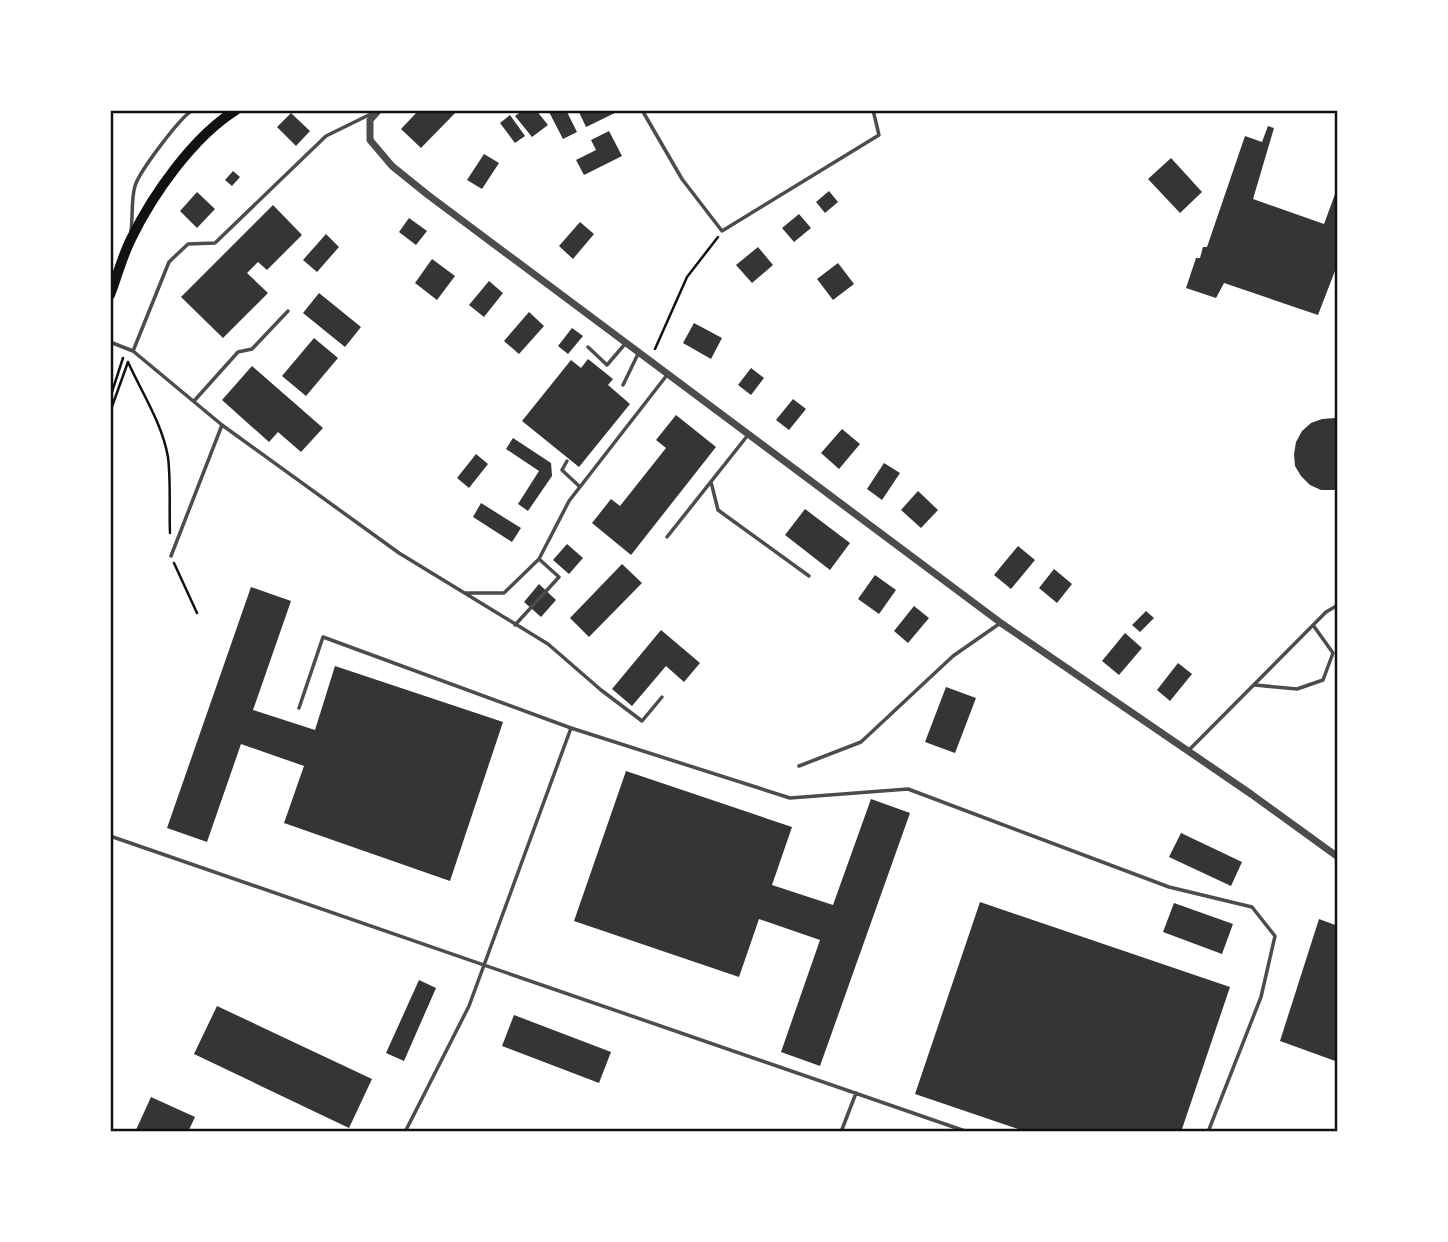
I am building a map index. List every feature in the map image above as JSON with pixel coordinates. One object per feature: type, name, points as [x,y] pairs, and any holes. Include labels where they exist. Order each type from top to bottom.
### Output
[{"type":"main road","points":[[110,295],[131,239],[167,180],[191,147],[236,110]]},
{"type":"street","points":[[379,110],[370,120],[370,140],[392,166],[638,354],[1001,623],[1338,857]]},
{"type":"lane","points":[[131,239],[135,184],[186,112],[193,110]]},
{"type":"lane","points":[[133,351],[169,262],[188,244],[215,243],[326,136],[379,110]]},
{"type":"lane","points":[[642,110],[682,179],[722,231],[879,135],[873,110]]},
{"type":"lane","points":[[194,401],[238,352],[252,349],[288,311]]},
{"type":"lane","points":[[110,342],[133,351],[222,425],[400,552],[548,643],[601,690],[642,721],[662,696]]},
{"type":"lane","points":[[588,347],[607,365],[625,344]]},
{"type":"lane","points":[[623,385],[638,354]]},
{"type":"lane","points":[[463,593],[503,593],[539,559],[569,501],[667,375]]},
{"type":"lane","points":[[171,556],[222,425]]},
{"type":"lane","points":[[667,537],[748,435]]},
{"type":"lane","points":[[567,461],[562,470],[580,487]]},
{"type":"lane","points":[[711,482],[718,510],[809,576]]},
{"type":"lane","points":[[515,625],[559,577],[539,559]]},
{"type":"lane","points":[[1188,751],[1326,612],[1338,605]]},
{"type":"lane","points":[[799,766],[861,742],[953,656],[1001,623]]},
{"type":"lane","points":[[1255,684],[1297,689],[1324,680],[1333,653],[1313,625]]},
{"type":"lane","points":[[299,708],[323,637],[571,728],[790,798],[908,789],[1169,887],[1252,907],[1275,936],[1261,997],[1208,1132]]},
{"type":"lane","points":[[405,1132],[470,1006],[571,728]]},
{"type":"lane","points":[[110,836],[968,1132]]},
{"type":"lane","points":[[841,1132],[856,1093]]},
{"type":"path","points":[[649,362],[687,277],[722,231]]},
{"type":"path","points":[[110,412],[128,362],[156,418],[168,457],[171,556],[197,613]]},
{"type":"building","points":[[419,110],[458,110],[421,148],[401,129]]},
{"type":"building","points":[[523,110],[536,110],[548,125],[532,137],[515,116]]},
{"type":"building","points":[[548,110],[566,110],[577,132],[563,139]]},
{"type":"building","points":[[578,110],[616,110],[617,112],[586,127]]},
{"type":"building","points":[[291,113],[310,131],[296,146],[277,127]]},
{"type":"building","points":[[510,115],[525,136],[515,143],[500,123]]},
{"type":"building","points":[[1268,126],[1274,128],[1253,199],[1324,224],[1338,186],[1338,263],[1318,315],[1224,283],[1216,298],[1186,288],[1196,258],[1200,258],[1203,247],[1207,247],[1245,136],[1262,142]]},
{"type":"building","points":[[609,131],[622,156],[584,175],[576,160],[596,150],[591,140]]},
{"type":"building","points":[[484,154],[499,163],[482,189],[467,180]]},
{"type":"building","points":[[1171,158],[1202,192],[1180,213],[1148,179]]},
{"type":"building","points":[[233,171],[240,177],[232,186],[225,180]]},
{"type":"building","points":[[829,191],[838,202],[825,213],[816,202]]},
{"type":"building","points":[[197,192],[215,209],[197,228],[180,211]]},
{"type":"building","points":[[273,205],[302,235],[267,270],[258,262],[247,273],[268,293],[223,338],[181,297]]},
{"type":"building","points":[[799,214],[811,228],[794,242],[782,228]]},
{"type":"building","points":[[409,218],[427,231],[416,245],[399,232]]},
{"type":"building","points":[[580,222],[594,234],[573,259],[559,246]]},
{"type":"building","points":[[326,234],[339,247],[317,272],[303,260]]},
{"type":"building","points":[[758,247],[773,265],[752,283],[736,265]]},
{"type":"building","points":[[432,259],[455,276],[437,300],[415,283]]},
{"type":"building","points":[[838,263],[854,284],[833,300],[817,279]]},
{"type":"building","points":[[489,281],[503,293],[484,317],[469,305]]},
{"type":"building","points":[[319,293],[361,327],[345,347],[303,313]]},
{"type":"building","points":[[529,312],[544,326],[519,354],[504,341]]},
{"type":"building","points":[[694,323],[722,338],[711,359],[683,343]]},
{"type":"building","points":[[572,328],[583,336],[568,354],[558,346]]},
{"type":"building","points":[[314,338],[338,358],[306,396],[282,376]]},
{"type":"building","points":[[588,359],[613,379],[608,385],[630,404],[579,467],[522,421],[571,360],[581,368]]},
{"type":"building","points":[[252,366],[323,428],[301,452],[278,432],[269,442],[222,400]]},
{"type":"building","points":[[751,368],[764,378],[751,395],[738,385]]},
{"type":"building","points":[[793,399],[806,409],[789,430],[776,420]]},
{"type":"building","points":[[676,415],[716,447],[631,555],[592,523],[611,499],[620,506],[666,448],[656,440]]},
{"type":"building","points":[[1338,419],[1338,490],[1321,490],[1310,485],[1295,466],[1296,442],[1302,431],[1311,423]]},
{"type":"building","points":[[842,429],[860,444],[839,469],[821,453]]},
{"type":"building","points":[[513,438],[551,463],[552,476],[528,511],[518,504],[539,471],[506,449]]},
{"type":"building","points":[[476,454],[488,464],[469,488],[457,478]]},
{"type":"building","points":[[884,463],[900,473],[882,500],[867,489]]},
{"type":"building","points":[[918,491],[938,510],[921,528],[901,510]]},
{"type":"building","points":[[481,503],[521,528],[512,542],[473,517]]},
{"type":"building","points":[[805,509],[850,543],[830,570],[785,535]]},
{"type":"building","points":[[567,544],[583,558],[569,574],[553,560]]},
{"type":"building","points":[[1018,546],[1035,560],[1011,589],[994,575]]},
{"type":"building","points":[[622,564],[642,583],[589,637],[570,618]]},
{"type":"building","points":[[1054,569],[1072,584],[1057,603],[1039,588]]},
{"type":"building","points":[[875,575],[896,590],[879,614],[858,599]]},
{"type":"building","points":[[539,584],[556,600],[541,617],[524,602]]},
{"type":"building","points":[[251,587],[291,601],[253,710],[315,730],[335,666],[503,722],[450,881],[284,823],[304,766],[241,744],[207,842],[167,828]]},
{"type":"building","points":[[914,606],[929,618],[908,643],[894,631]]},
{"type":"building","points":[[1146,611],[1154,618],[1140,632],[1132,625]]},
{"type":"building","points":[[661,630],[700,663],[684,682],[666,666],[632,706],[612,689]]},
{"type":"building","points":[[1125,633],[1142,648],[1119,675],[1102,661]]},
{"type":"building","points":[[1178,663],[1192,674],[1170,701],[1157,690]]},
{"type":"building","points":[[946,687],[976,698],[955,753],[925,742]]},
{"type":"building","points":[[626,771],[792,827],[772,885],[833,905],[871,799],[910,813],[820,1066],[781,1052],[820,940],[759,919],[739,977],[574,921]]},
{"type":"building","points":[[1181,833],[1242,862],[1231,886],[1169,857]]},
{"type":"building","points":[[980,902],[1230,987],[1181,1132],[1027,1132],[915,1094]]},
{"type":"building","points":[[1174,903],[1233,924],[1222,954],[1163,932]]},
{"type":"building","points":[[1319,919],[1338,926],[1338,1062],[1280,1041]]},
{"type":"building","points":[[419,980],[436,988],[404,1061],[386,1053]]},
{"type":"building","points":[[217,1006],[372,1079],[349,1128],[194,1054]]},
{"type":"building","points":[[514,1015],[611,1052],[599,1083],[502,1046]]},
{"type":"building","points":[[151,1097],[195,1117],[188,1132],[135,1132]]}]
